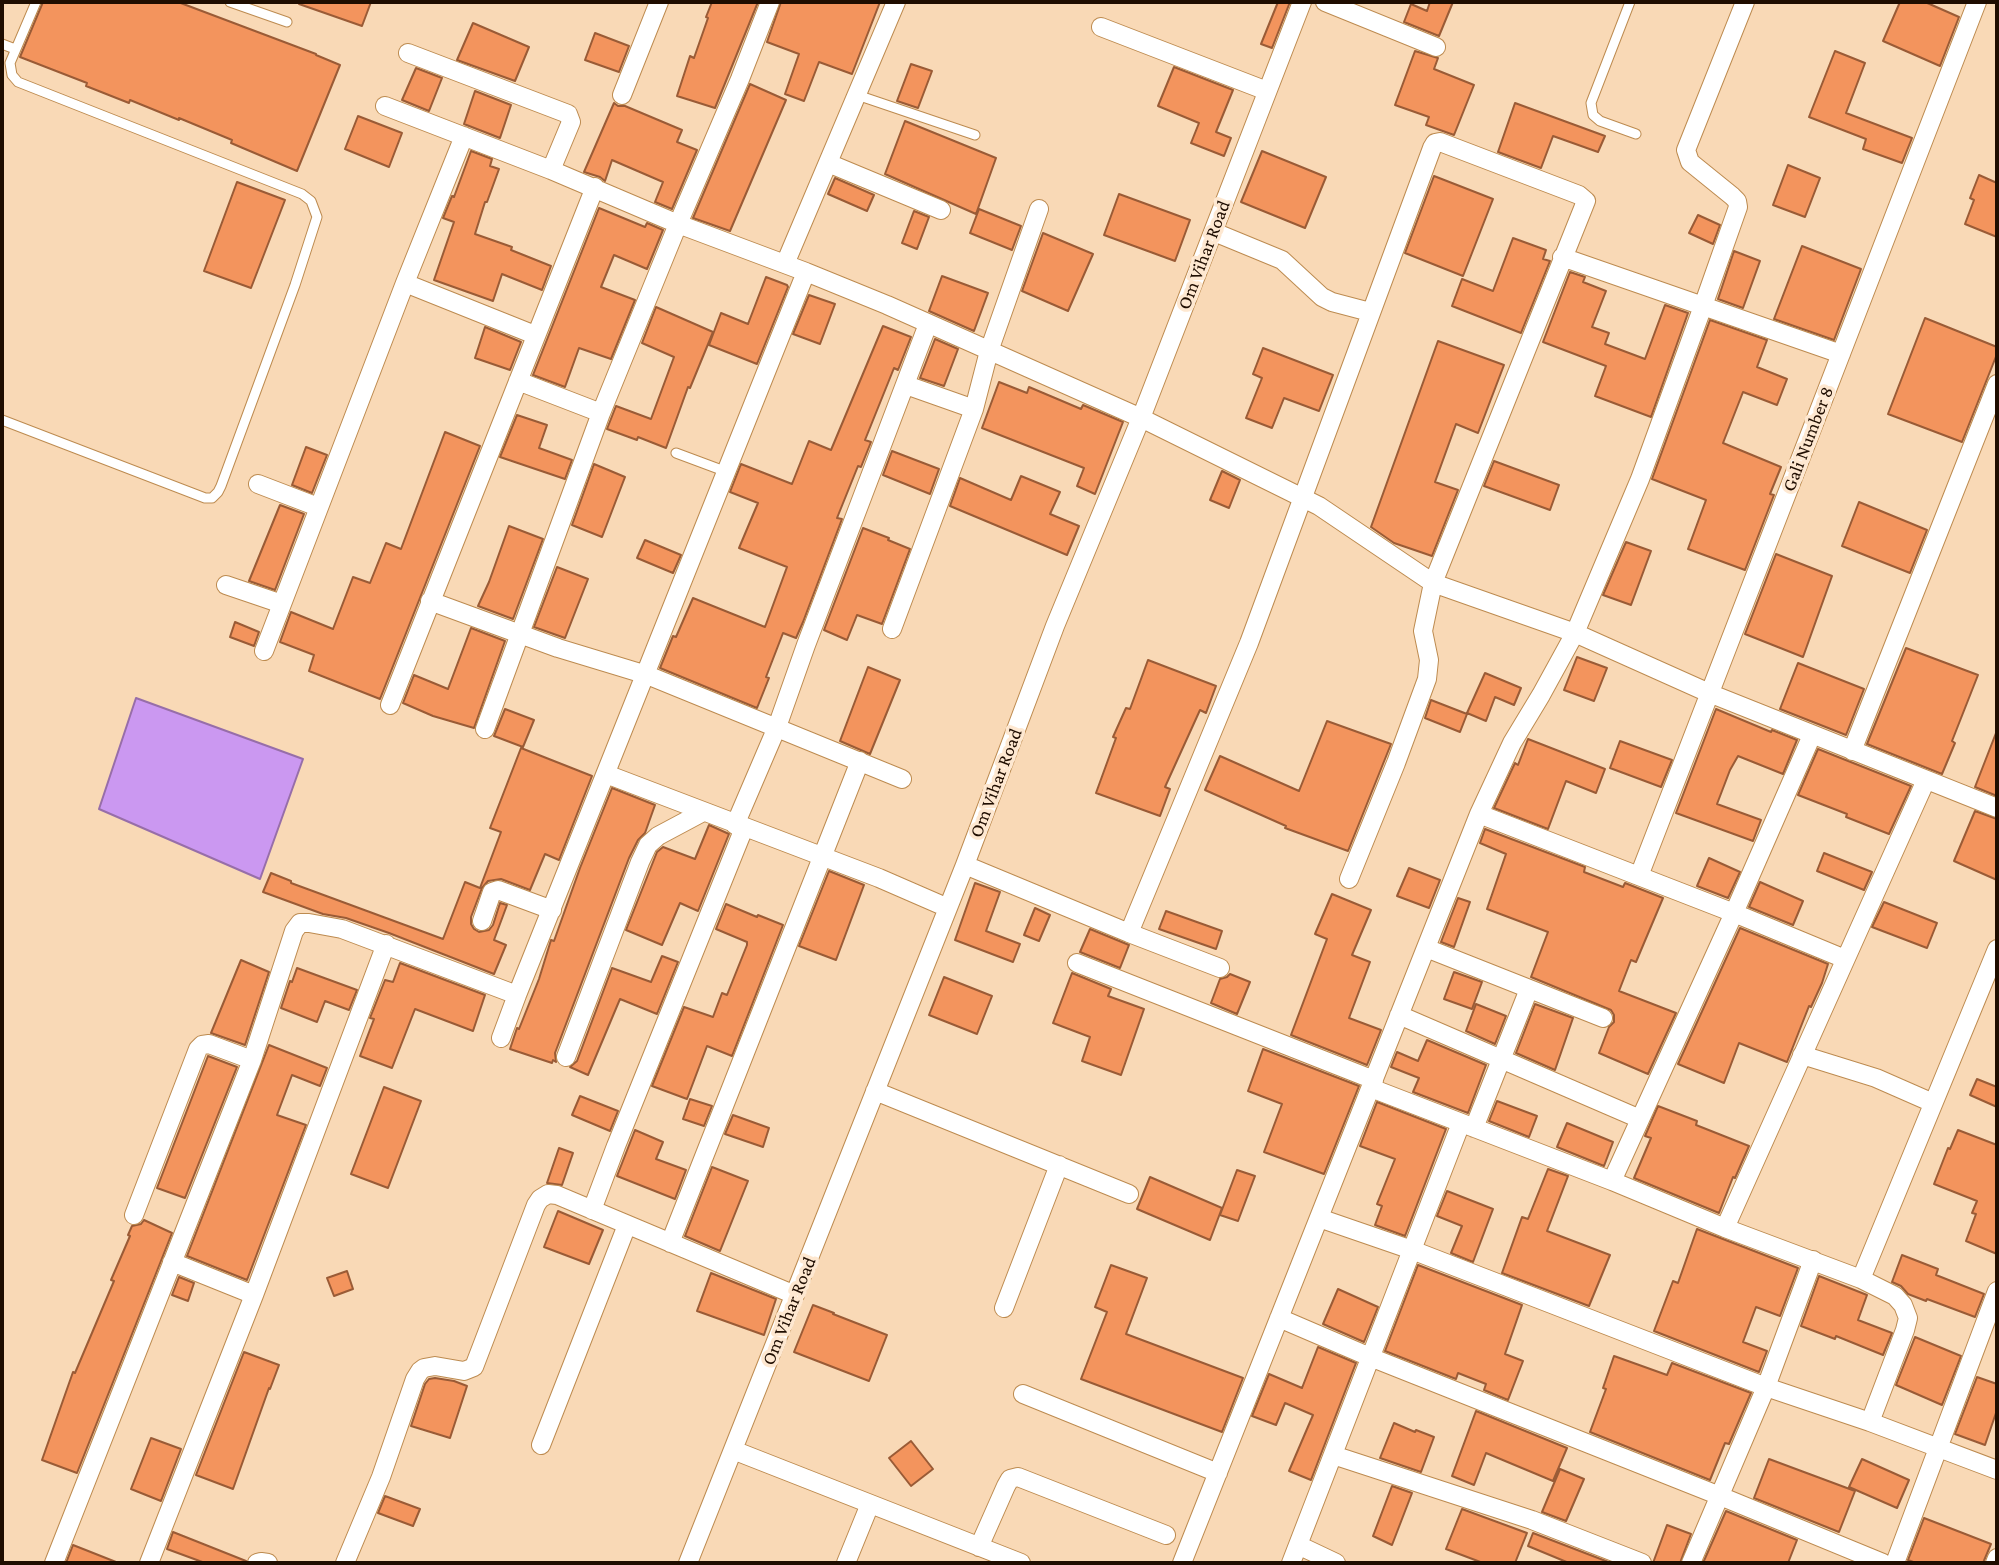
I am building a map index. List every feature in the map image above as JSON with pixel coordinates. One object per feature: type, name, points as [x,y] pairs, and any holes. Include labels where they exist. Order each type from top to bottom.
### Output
[{"type":"street","points":[[622,95],[659,2]]},
{"type":"street","points":[[485,729],[601,413],[770,2]]},
{"type":"street","points":[[785,264],[896,2]]},
{"type":"street","name":"Om Vihar Road","points":[[688,1563],[965,865],[1055,626],[1141,418],[1302,2]]},
{"type":"street","points":[[1325,2],[1436,47]]},
{"type":"street","points":[[1182,1563],[1479,814],[1512,743],[1575,633],[1640,479],[1703,306],[1738,207],[1732,196],[1690,162],[1686,150],[1745,2]]},
{"type":"street","name":"Gali Number 8","points":[[1639,876],[1977,2]]},
{"type":"street","points":[[1101,27],[1267,91]]},
{"type":"street","points":[[408,52],[568,114],[571,122],[551,170]]},
{"type":"street","points":[[384,106],[595,187],[678,224],[806,272],[1141,418],[1303,497],[1433,583],[1575,633],[1709,693],[1997,808]]},
{"type":"street","points":[[264,651],[464,136]]},
{"type":"street","points":[[1129,933],[1249,643],[1435,143],[1446,144],[1586,201],[1433,583],[1423,631],[1429,660],[1427,679],[1349,879]]},
{"type":"street","points":[[828,163],[941,210]]},
{"type":"street","points":[[390,705],[595,187]]},
{"type":"street","points":[[891,629],[974,409],[989,351],[1039,209]]},
{"type":"street","points":[[1213,232],[1282,260],[1322,298],[1370,312]]},
{"type":"street","points":[[1562,257],[1841,354]]},
{"type":"street","points":[[501,1038],[806,272]]},
{"type":"street","points":[[405,283],[535,335]]},
{"type":"street","points":[[592,1210],[740,826],[928,324]]},
{"type":"street","points":[[518,381],[601,413]]},
{"type":"street","points":[[1852,751],[1997,384]]},
{"type":"street","points":[[906,385],[974,409]]},
{"type":"street","points":[[258,484],[318,507]]},
{"type":"street","points":[[226,585],[282,604]]},
{"type":"street","points":[[430,601],[558,648],[647,675],[902,779]]},
{"type":"street","points":[[1612,1181],[1812,735]]},
{"type":"street","points":[[670,1243],[860,761]]},
{"type":"street","points":[[606,774],[879,878],[948,908]]},
{"type":"street","points":[[1725,1227],[1926,780]]},
{"type":"street","points":[[566,1057],[648,845],[658,836],[703,812]]},
{"type":"street","points":[[1479,814],[1845,959]]},
{"type":"street","points":[[965,865],[1220,968]]},
{"type":"street","points":[[482,921],[492,892],[498,890],[552,910]]},
{"type":"street","points":[[54,1563],[252,1060],[294,931],[300,923],[342,929],[517,995]]},
{"type":"street","points":[[149,1563],[254,1295],[386,944]]},
{"type":"street","points":[[1426,948],[1603,1018]]},
{"type":"street","points":[[1861,1279],[1997,948]]},
{"type":"street","points":[[1077,963],[1467,1125],[1861,1279],[1895,1296],[1903,1305],[1908,1318],[1870,1422]]},
{"type":"street","points":[[1291,1563],[1412,1250],[1467,1125],[1500,1059],[1529,989]]},
{"type":"street","points":[[1399,1015],[1640,1119]]},
{"type":"street","points":[[134,1215],[198,1049],[209,1044],[252,1060]]},
{"type":"street","points":[[1802,1055],[1876,1079],[1933,1103]]},
{"type":"street","points":[[876,1091],[1129,1194]]},
{"type":"street","points":[[1004,1308],[1059,1166]]},
{"type":"street","points":[[345,1563],[381,1477],[419,1371],[435,1366],[464,1371],[474,1367],[536,1205],[548,1194],[557,1195],[795,1295]]},
{"type":"street","points":[[1319,1218],[1412,1250],[1766,1387],[1870,1422],[1997,1471]]},
{"type":"street","points":[[541,1444],[627,1225]]},
{"type":"street","points":[[1691,1563],[1766,1387],[1813,1260]]},
{"type":"street","points":[[172,1262],[254,1295]]},
{"type":"street","points":[[1895,1563],[1997,1291]]},
{"type":"street","points":[[1279,1318],[1883,1563]]},
{"type":"street","points":[[1023,1394],[1218,1473]]},
{"type":"street","points":[[733,1450],[1021,1563]]},
{"type":"street","points":[[1333,1455],[1532,1520],[1642,1563]]},
{"type":"street","points":[[979,1547],[1006,1486],[1010,1479],[1018,1477],[1166,1535]]},
{"type":"street","points":[[846,1563],[870,1504]]},
{"type":"street","points":[[1298,1545],[1336,1563]]},
{"type":"street","points":[[1995,1563],[1997,1558]]},
{"type":"street","points":[[257,1563],[268,1563]]},
{"type":"lane","points":[[2,420],[205,498],[212,498],[218,492],[226,474],[317,217],[311,201],[302,194],[19,82],[12,75],[10,63],[36,2]]},
{"type":"lane","points":[[230,2],[287,22]]},
{"type":"lane","points":[[1630,2],[1591,103],[1593,115],[1600,121],[1636,134]]},
{"type":"lane","points":[[2,44],[15,49]]},
{"type":"lane","points":[[857,95],[975,135]]},
{"type":"lane","points":[[676,453],[727,472]]},
{"type":"shaded area","points":[[136,698],[303,759],[260,879],[99,809]]},
{"type":"building","points":[[43,2],[178,2],[340,65],[297,171],[179,118],[130,100],[129,103],[20,57]]},
{"type":"building","points":[[299,2],[371,2],[362,26]]},
{"type":"building","points":[[712,2],[758,2],[715,108],[677,96],[690,56],[694,58]]},
{"type":"building","points":[[781,2],[880,2],[852,74],[819,62],[804,101],[785,94],[799,54],[767,42]]},
{"type":"building","points":[[1278,2],[1290,2],[1272,48],[1261,44]]},
{"type":"building","points":[[1430,2],[1453,2],[1439,36],[1404,22],[1411,4],[1427,11]]},
{"type":"building","points":[[1900,2],[1925,2],[1959,17],[1940,66],[1883,41]]},
{"type":"building","points":[[473,23],[529,47],[515,81],[457,60]]},
{"type":"building","points":[[595,33],[629,46],[619,72],[585,60]]},
{"type":"building","points":[[1415,51],[1438,58],[1434,69],[1474,85],[1454,135],[1426,125],[1429,117],[1395,105]]},
{"type":"building","points":[[1835,51],[1865,63],[1846,113],[1912,138],[1902,163],[1863,149],[1866,139],[1809,117]]},
{"type":"building","points":[[911,64],[932,71],[918,108],[897,101]]},
{"type":"building","points":[[1174,67],[1233,90],[1216,132],[1231,138],[1224,156],[1191,143],[1199,123],[1158,106]]},
{"type":"building","points":[[416,68],[442,78],[429,111],[402,100]]},
{"type":"building","points":[[750,84],[786,100],[730,231],[693,218]]},
{"type":"building","points":[[475,91],[511,105],[500,138],[464,124]]},
{"type":"building","points":[[614,103],[682,130],[677,142],[697,150],[672,209],[655,202],[663,182],[612,160],[605,181],[584,172]]},
{"type":"building","points":[[1515,103],[1605,136],[1598,152],[1553,136],[1541,168],[1498,152]]},
{"type":"building","points":[[358,116],[402,133],[389,167],[345,149]]},
{"type":"building","points":[[905,121],[996,158],[976,214],[885,174]]},
{"type":"building","points":[[471,151],[492,159],[490,166],[499,169],[475,234],[512,247],[511,250],[551,266],[542,290],[502,274],[493,301],[434,280],[454,222],[443,218]]},
{"type":"building","points":[[1262,151],[1326,177],[1305,228],[1241,202]]},
{"type":"building","points":[[1788,165],[1820,178],[1805,217],[1773,205]]},
{"type":"building","points":[[1979,175],[1997,183],[1997,237],[1965,224],[1974,200],[1970,198]]},
{"type":"building","points":[[1434,176],[1493,199],[1463,276],[1405,253]]},
{"type":"building","points":[[835,178],[874,195],[867,211],[828,194]]},
{"type":"building","points":[[237,182],[285,200],[251,288],[204,271]]},
{"type":"building","points":[[1119,194],[1190,220],[1175,261],[1104,235]]},
{"type":"building","points":[[599,208],[645,227],[647,223],[663,230],[647,269],[614,255],[601,287],[635,300],[611,359],[579,348],[565,387],[533,375]]},
{"type":"building","points":[[979,209],[1021,226],[1012,250],[970,233]]},
{"type":"building","points":[[914,211],[929,217],[917,249],[902,243]]},
{"type":"building","points":[[1698,215],[1720,225],[1713,244],[1689,233]]},
{"type":"building","points":[[1043,233],[1093,254],[1068,311],[1022,291]]},
{"type":"building","points":[[1513,238],[1546,250],[1543,259],[1550,261],[1521,333],[1452,306],[1462,279],[1493,291]]},
{"type":"building","points":[[1802,246],[1861,269],[1834,340],[1774,319]]},
{"type":"building","points":[[1734,251],[1760,261],[1743,308],[1718,299]]},
{"type":"building","points":[[1570,272],[1585,277],[1583,282],[1606,291],[1592,327],[1609,333],[1605,344],[1645,359],[1665,305],[1688,313],[1651,417],[1595,396],[1606,366],[1543,342]]},
{"type":"building","points":[[942,276],[988,293],[974,331],[929,311]]},
{"type":"building","points":[[766,277],[788,287],[757,364],[709,345],[721,313],[748,324]]},
{"type":"building","points":[[809,295],[835,304],[820,344],[793,334]]},
{"type":"building","points":[[656,307],[713,332],[690,388],[688,387],[666,448],[607,429],[616,406],[651,419],[674,357],[642,343]]},
{"type":"building","points":[[1925,318],[1997,347],[1997,354],[1962,442],[1888,414]]},
{"type":"building","points":[[1710,320],[1767,340],[1757,367],[1787,379],[1777,405],[1743,392],[1723,443],[1781,467],[1770,494],[1774,495],[1745,570],[1688,549],[1706,500],[1652,479]]},
{"type":"building","points":[[883,326],[911,337],[898,370],[894,368],[865,440],[871,442],[837,518],[842,519],[803,622],[796,638],[783,633],[757,708],[660,668],[693,598],[765,627],[787,567],[739,548],[758,503],[730,492],[741,464],[792,484],[809,441],[831,450]]},
{"type":"building","points":[[485,327],[521,342],[510,370],[475,358]]},
{"type":"building","points":[[935,339],[958,349],[944,386],[920,378]]},
{"type":"building","points":[[1438,341],[1504,365],[1478,433],[1456,424],[1435,482],[1458,490],[1432,556],[1394,543],[1371,527]]},
{"type":"building","points":[[1263,348],[1333,375],[1319,411],[1284,398],[1272,428],[1246,418],[1262,378],[1253,374]]},
{"type":"building","points":[[999,382],[1027,393],[1029,387],[1081,409],[1083,405],[1123,422],[1095,494],[1077,486],[1084,468],[982,428]]},
{"type":"building","points":[[517,415],[547,425],[539,448],[572,460],[565,479],[500,457]]},
{"type":"building","points":[[445,432],[480,446],[380,699],[309,671],[314,655],[280,642],[291,612],[333,629],[353,577],[370,583],[386,543],[401,549]]},
{"type":"building","points":[[306,447],[327,455],[312,493],[292,485]]},
{"type":"building","points":[[892,451],[939,469],[930,494],[883,475]]},
{"type":"building","points":[[1494,461],[1559,485],[1550,510],[1484,486]]},
{"type":"building","points":[[594,464],[625,477],[602,537],[572,525]]},
{"type":"building","points":[[1222,471],[1240,480],[1229,508],[1210,500]]},
{"type":"building","points":[[1021,476],[1060,492],[1050,514],[1079,526],[1067,555],[950,506],[960,478],[1011,500]]},
{"type":"building","points":[[1859,502],[1927,530],[1910,573],[1842,546]]},
{"type":"building","points":[[280,505],[304,514],[275,590],[249,581]]},
{"type":"building","points":[[509,526],[543,539],[513,619],[478,606]]},
{"type":"building","points":[[863,528],[910,549],[882,624],[857,615],[847,640],[824,630]]},
{"type":"building","points":[[645,540],[681,555],[673,573],[637,558]]},
{"type":"building","points":[[1626,542],[1651,551],[1631,605],[1603,595]]},
{"type":"building","points":[[1776,554],[1832,576],[1803,657],[1745,634]]},
{"type":"building","points":[[557,567],[588,579],[565,638],[534,627]]},
{"type":"building","points":[[235,622],[259,632],[254,646],[230,637]]},
{"type":"building","points":[[471,628],[505,641],[474,728],[433,716],[403,703],[414,675],[448,689]]},
{"type":"building","points":[[1906,648],[1978,675],[1942,774],[1867,744]]},
{"type":"building","points":[[1577,657],[1607,668],[1594,701],[1564,690]]},
{"type":"building","points":[[1148,660],[1216,686],[1206,713],[1200,710],[1165,787],[1170,789],[1160,816],[1096,793],[1116,738],[1113,737],[1126,708],[1130,709]]},
{"type":"building","points":[[1798,663],[1864,689],[1846,735],[1780,709]]},
{"type":"building","points":[[868,667],[900,680],[870,754],[840,741]]},
{"type":"building","points":[[1485,673],[1521,688],[1514,705],[1495,697],[1486,721],[1467,713]]},
{"type":"building","points":[[1431,700],[1467,714],[1460,732],[1425,718]]},
{"type":"building","points":[[505,709],[534,720],[523,747],[494,736]]},
{"type":"building","points":[[1716,709],[1797,740],[1783,774],[1738,756],[1730,770],[1717,804],[1761,820],[1753,841],[1676,813]]},
{"type":"building","points":[[1327,721],[1391,744],[1348,851],[1285,828],[1286,826],[1205,790],[1220,756],[1299,791]]},
{"type":"building","points":[[1997,733],[1997,796],[1975,787]]},
{"type":"building","points":[[1528,739],[1605,769],[1596,793],[1566,781],[1548,829],[1494,808],[1515,763],[1518,765]]},
{"type":"building","points":[[1620,741],[1672,760],[1661,787],[1610,768]]},
{"type":"building","points":[[521,748],[592,776],[559,860],[545,854],[530,890],[501,879],[488,881],[482,888],[471,917],[474,929],[479,932],[489,930],[500,903],[507,905],[494,940],[506,945],[494,974],[389,933],[346,918],[323,914],[263,892],[271,873],[291,883],[443,939],[465,882],[480,888],[501,832],[490,828]]},
{"type":"building","points":[[1818,749],[1911,786],[1889,834],[1798,795]]},
{"type":"building","points":[[612,788],[655,805],[645,833],[638,840],[629,858],[555,1053],[556,1062],[553,1060],[552,1063],[510,1049]]},
{"type":"building","points":[[1975,811],[1997,819],[1997,880],[1954,861]]},
{"type":"building","points":[[709,825],[729,834],[698,911],[680,903],[662,945],[626,930],[657,852],[663,847],[695,859]]},
{"type":"building","points":[[1485,829],[1585,867],[1584,872],[1623,887],[1625,883],[1663,898],[1636,962],[1631,960],[1619,991],[1676,1013],[1648,1074],[1599,1053],[1609,1027],[1614,1022],[1611,1010],[1531,977],[1548,932],[1487,909],[1506,854],[1480,843]]},
{"type":"building","points":[[1824,853],[1872,872],[1864,890],[1817,871]]},
{"type":"building","points":[[1709,858],[1740,872],[1728,898],[1697,886]]},
{"type":"building","points":[[1409,868],[1440,880],[1429,908],[1397,896]]},
{"type":"building","points":[[829,871],[864,885],[836,960],[799,946]]},
{"type":"building","points":[[1760,882],[1803,901],[1793,925],[1749,907]]},
{"type":"building","points":[[975,883],[1000,892],[986,931],[1020,944],[1013,962],[955,940]]},
{"type":"building","points":[[1332,894],[1371,910],[1352,955],[1370,962],[1349,1018],[1381,1030],[1367,1065],[1291,1035],[1327,939],[1315,934]]},
{"type":"building","points":[[1458,898],[1470,902],[1454,947],[1441,942]]},
{"type":"building","points":[[1884,902],[1937,923],[1927,948],[1872,927]]},
{"type":"building","points":[[726,904],[783,925],[732,1056],[707,1046],[687,1099],[652,1086],[684,1007],[713,1017],[722,993],[727,995],[747,942],[716,929]]},
{"type":"building","points":[[1035,908],[1050,915],[1039,941],[1024,935]]},
{"type":"building","points":[[1166,911],[1222,931],[1216,949],[1159,929]]},
{"type":"building","points":[[1740,928],[1828,964],[1787,1062],[1739,1043],[1724,1083],[1678,1064]]},
{"type":"building","points":[[1090,929],[1129,945],[1120,968],[1080,952]]},
{"type":"building","points":[[662,956],[678,962],[657,1014],[620,999],[588,1075],[570,1067],[577,1061],[612,968],[651,982]]},
{"type":"building","points":[[241,960],[269,972],[245,1045],[211,1033]]},
{"type":"building","points":[[400,963],[485,995],[473,1031],[415,1009],[392,1068],[360,1056],[374,1019],[370,1018],[385,980],[393,982]]},
{"type":"building","points":[[297,968],[357,990],[349,1010],[325,1001],[317,1022],[281,1008]]},
{"type":"building","points":[[1454,972],[1482,982],[1472,1009],[1444,999]]},
{"type":"building","points":[[1072,973],[1111,989],[1108,996],[1144,1009],[1121,1075],[1082,1061],[1090,1037],[1053,1023]]},
{"type":"building","points":[[1230,974],[1250,982],[1237,1014],[1211,1003],[1220,979]]},
{"type":"building","points":[[944,977],[992,996],[977,1034],[929,1015]]},
{"type":"building","points":[[1476,1004],[1506,1016],[1495,1044],[1466,1031]]},
{"type":"building","points":[[1535,1004],[1573,1018],[1555,1070],[1516,1053]]},
{"type":"building","points":[[1427,1040],[1486,1065],[1468,1113],[1413,1092],[1419,1078],[1391,1067],[1397,1052],[1418,1061]]},
{"type":"building","points":[[269,1045],[327,1068],[320,1086],[292,1075],[277,1115],[306,1125],[247,1280],[187,1256]]},
{"type":"building","points":[[1263,1049],[1359,1086],[1324,1174],[1264,1152],[1282,1104],[1248,1091]]},
{"type":"building","points":[[208,1056],[237,1067],[185,1198],[157,1188]]},
{"type":"building","points":[[1977,1079],[1997,1087],[1997,1107],[1970,1095]]},
{"type":"building","points":[[384,1087],[421,1101],[388,1188],[351,1174]]},
{"type":"building","points":[[580,1096],[618,1111],[610,1131],[572,1115]]},
{"type":"building","points":[[690,1099],[712,1106],[704,1126],[683,1119]]},
{"type":"building","points":[[1497,1101],[1537,1116],[1529,1137],[1489,1121]]},
{"type":"building","points":[[1377,1102],[1446,1129],[1405,1236],[1375,1225],[1382,1206],[1377,1204],[1395,1159],[1360,1146]]},
{"type":"building","points":[[1658,1106],[1697,1121],[1696,1125],[1749,1146],[1719,1213],[1634,1178],[1651,1138],[1645,1136]]},
{"type":"building","points":[[733,1115],[769,1128],[763,1147],[725,1134]]},
{"type":"building","points":[[1567,1123],[1613,1142],[1604,1166],[1557,1147]]},
{"type":"building","points":[[635,1130],[663,1142],[656,1159],[686,1170],[675,1199],[617,1176]]},
{"type":"building","points":[[1958,1130],[1997,1145],[1997,1254],[1966,1241],[1976,1214],[1972,1213],[1977,1201],[1934,1184]]},
{"type":"building","points":[[559,1148],[573,1153],[562,1185],[547,1183]]},
{"type":"building","points":[[712,1167],[748,1181],[720,1251],[685,1236]]},
{"type":"building","points":[[1548,1169],[1568,1176],[1547,1231],[1610,1255],[1589,1306],[1502,1273],[1522,1217],[1528,1219]]},
{"type":"building","points":[[1237,1170],[1255,1176],[1238,1221],[1220,1215]]},
{"type":"building","points":[[1150,1177],[1222,1208],[1210,1240],[1137,1209]]},
{"type":"building","points":[[1447,1191],[1493,1209],[1473,1262],[1451,1253],[1462,1226],[1437,1216]]},
{"type":"building","points":[[558,1211],[603,1230],[589,1264],[544,1247]]},
{"type":"building","points":[[144,1220],[172,1233],[77,1473],[42,1460],[73,1372],[75,1373],[114,1281],[111,1280],[130,1236],[128,1235],[132,1226],[141,1224]]},
{"type":"building","points":[[1697,1229],[1798,1268],[1780,1316],[1756,1307],[1743,1342],[1767,1351],[1759,1372],[1654,1331],[1673,1281],[1678,1283]]},
{"type":"building","points":[[1902,1255],[1938,1269],[1936,1275],[1984,1294],[1975,1317],[1908,1294],[1901,1286],[1892,1282]]},
{"type":"building","points":[[1111,1265],[1147,1278],[1126,1334],[1243,1378],[1222,1432],[1081,1379],[1107,1312],[1095,1307]]},
{"type":"building","points":[[1418,1265],[1522,1305],[1505,1354],[1523,1361],[1508,1400],[1484,1390],[1486,1384],[1458,1373],[1456,1379],[1385,1351]]},
{"type":"building","points":[[347,1271],[353,1289],[334,1296],[327,1278]]},
{"type":"building","points":[[711,1273],[776,1299],[764,1335],[697,1311]]},
{"type":"building","points":[[1819,1276],[1867,1295],[1858,1320],[1892,1333],[1883,1355],[1836,1336],[1835,1339],[1801,1326]]},
{"type":"building","points":[[179,1277],[194,1283],[188,1301],[172,1295]]},
{"type":"building","points":[[1338,1289],[1378,1307],[1364,1342],[1323,1324]]},
{"type":"building","points":[[813,1305],[887,1335],[869,1381],[794,1352]]},
{"type":"building","points":[[1915,1337],[1961,1356],[1942,1405],[1896,1385]]},
{"type":"building","points":[[1318,1347],[1356,1363],[1311,1480],[1289,1471],[1313,1415],[1285,1403],[1276,1425],[1252,1416],[1269,1374],[1302,1388]]},
{"type":"building","points":[[244,1352],[279,1365],[233,1489],[196,1475]]},
{"type":"building","points":[[1614,1356],[1667,1375],[1672,1363],[1751,1393],[1729,1444],[1725,1443],[1710,1480],[1590,1432],[1606,1389],[1603,1388]]},
{"type":"building","points":[[1977,1377],[1997,1384],[1997,1410],[1985,1445],[1955,1434]]},
{"type":"building","points":[[429,1379],[467,1386],[450,1438],[411,1426],[425,1384]]},
{"type":"building","points":[[1476,1411],[1567,1448],[1553,1481],[1486,1453],[1474,1485],[1452,1476]]},
{"type":"building","points":[[1394,1423],[1434,1437],[1421,1472],[1380,1458]]},
{"type":"building","points":[[151,1438],[181,1449],[161,1501],[131,1489]]},
{"type":"building","points":[[911,1441],[933,1469],[911,1486],[889,1458]]},
{"type":"building","points":[[1769,1459],[1855,1491],[1839,1532],[1754,1498]]},
{"type":"building","points":[[1862,1459],[1909,1480],[1897,1508],[1849,1487]]},
{"type":"building","points":[[1560,1469],[1584,1479],[1566,1521],[1542,1512]]},
{"type":"building","points":[[1392,1486],[1412,1493],[1392,1545],[1373,1536]]},
{"type":"building","points":[[385,1496],[420,1509],[413,1526],[378,1513]]},
{"type":"building","points":[[1462,1509],[1527,1533],[1515,1563],[1483,1563],[1446,1549]]},
{"type":"building","points":[[1726,1511],[1797,1540],[1788,1563],[1703,1563]]},
{"type":"building","points":[[1924,1518],[1991,1544],[1983,1563],[1916,1563],[1908,1560]]},
{"type":"building","points":[[1667,1525],[1691,1534],[1680,1563],[1653,1563]]},
{"type":"building","points":[[173,1532],[246,1563],[205,1563],[167,1549]]},
{"type":"building","points":[[1533,1533],[1611,1563],[1569,1563],[1528,1546]]},
{"type":"building","points":[[73,1545],[116,1562],[116,1563],[66,1563]]}]
